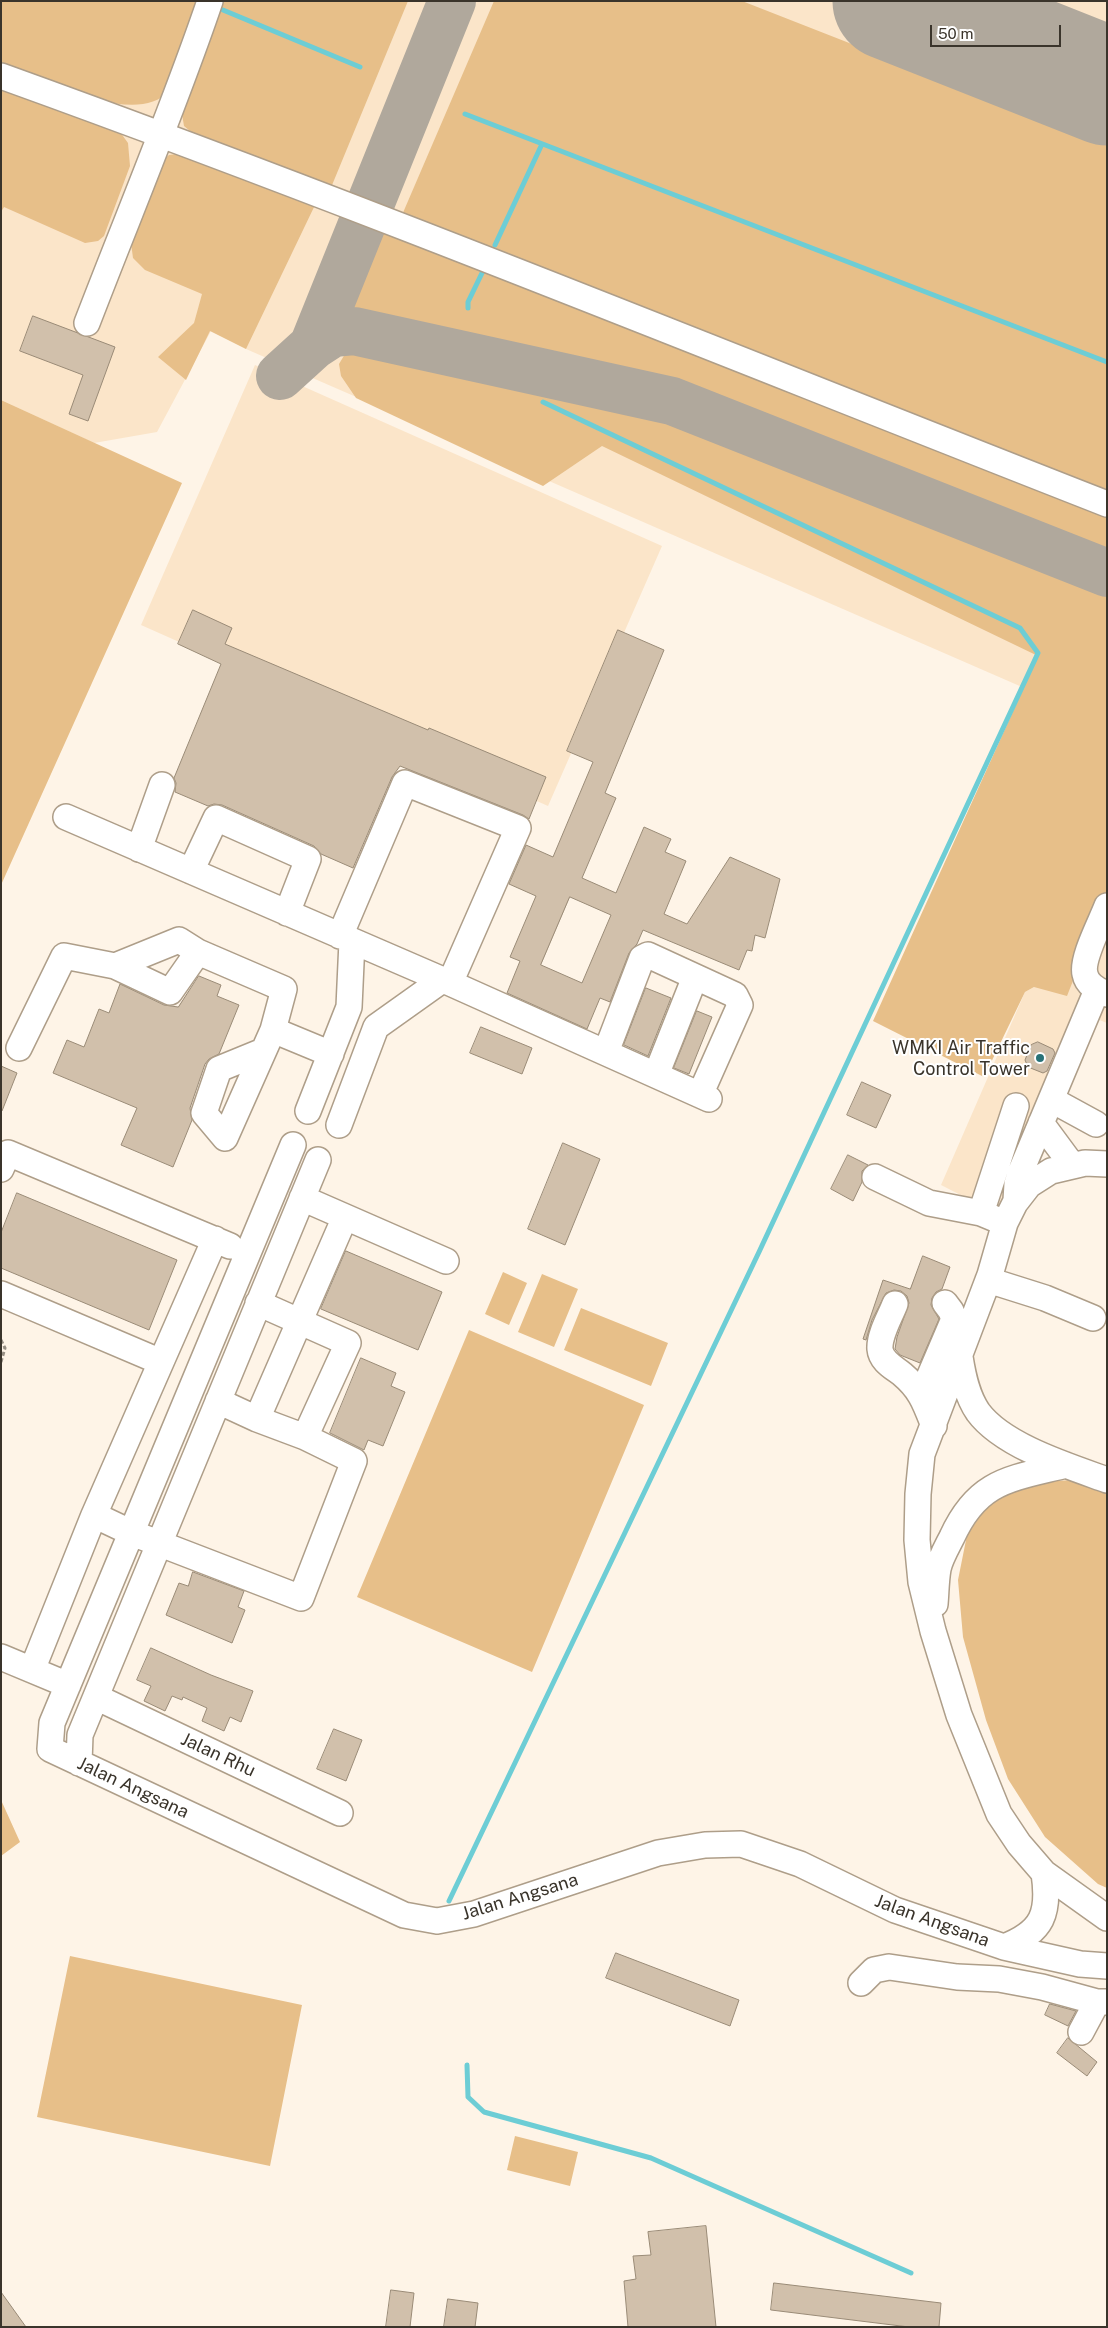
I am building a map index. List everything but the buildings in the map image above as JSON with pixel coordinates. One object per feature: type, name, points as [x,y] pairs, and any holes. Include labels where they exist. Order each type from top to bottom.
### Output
[{"type":"street","points":[[87,323],[160,133],[178,96],[210,1]]},
{"type":"street","points":[[1,76],[160,133],[1107,504]]},
{"type":"street","points":[[1,1658],[68,1685],[293,1145],[292,1131],[297,1119],[308,1111],[349,1007],[346,938],[406,784],[518,828],[446,981],[376,1027],[339,1125],[340,1141],[332,1154],[318,1160],[303,1156],[293,1145]]},
{"type":"street","points":[[139,849],[162,786]]},
{"type":"street","points":[[66,817],[446,981],[704,1097],[740,1005],[735,995],[648,955],[642,958],[606,1052]]},
{"type":"street","points":[[191,871],[216,818],[308,859],[287,913]]},
{"type":"street","points":[[1107,906],[1086,958],[1084,973],[1090,984],[1102,992],[1041,1123],[1017,1184],[1010,1213],[988,1280],[922,1454],[918,1494],[917,1540],[921,1582],[933,1631],[959,1715],[999,1814],[1019,1844],[1044,1873],[1107,1918]]},
{"type":"street","points":[[115,966],[179,940],[198,952],[284,989],[268,1040],[225,1138],[204,1113],[219,1069],[268,1040],[331,1054]]},
{"type":"street","points":[[19,1048],[64,956],[115,966],[170,992],[198,952]]},
{"type":"street","points":[[656,1075],[695,978]]},
{"type":"street","points":[[1052,1100],[1096,1124]]},
{"type":"street","points":[[981,1213],[1016,1106]]},
{"type":"street","points":[[308,1111],[320,1111],[331,1116],[339,1125]]},
{"type":"street","points":[[1041,1123],[1072,1164]]},
{"type":"street","points":[[1,1169],[8,1153],[248,1254]]},
{"type":"street","points":[[79,1763],[80,1735],[318,1160]]},
{"type":"street","points":[[1010,1213],[1029,1185],[1051,1171],[1072,1164],[1107,1164]]},
{"type":"street","points":[[875,1177],[929,1203],[981,1213],[1010,1213]]},
{"type":"street","points":[[302,1198],[446,1261]]},
{"type":"street","points":[[257,1419],[345,1217]]},
{"type":"street","points":[[32,1670],[94,1515],[214,1240]]},
{"type":"street","points":[[988,1280],[1045,1298],[1094,1318]]},
{"type":"street","points":[[1,1294],[161,1362]]},
{"type":"street","points":[[258,1303],[348,1343],[306,1437]]},
{"type":"street","points":[[895,1304],[880,1341],[880,1350],[885,1361],[922,1394],[934,1426]]},
{"type":"street","points":[[922,1394],[954,1319],[945,1304]]},
{"type":"street","points":[[960,1357],[971,1398],[978,1411],[988,1423],[1010,1439],[1066,1465],[1107,1480]]},
{"type":"street","points":[[94,1515],[132,1533],[301,1598],[354,1461],[306,1437],[257,1419],[218,1401]]},
{"type":"street","points":[[933,1631],[938,1568],[960,1519],[968,1507],[989,1489],[1011,1479],[1066,1465]]},
{"type":"street","name":"Jalan Angsana","points":[[68,1685],[52,1723],[50,1749],[404,1915],[437,1921],[474,1914],[658,1852],[705,1845],[741,1844],[800,1864],[895,1910],[1004,1947],[1080,1964],[1107,1966]]},
{"type":"street","name":"Jalan Rhu","points":[[96,1697],[340,1813]]},
{"type":"street","points":[[1004,1947],[1019,1941],[1039,1926],[1047,1890],[1044,1873]]},
{"type":"street","points":[[861,1983],[874,1970],[889,1967],[957,1977],[1034,1985],[1102,2002],[1081,2032]]},
{"type":"path","points":[[1,1340],[5,1348],[1,1362]]},
{"type":"shaded area","points":[[1,1],[1107,1],[1107,690],[1038,656],[1022,687],[246,349],[211,331],[157,432],[94,443],[1,400]]},
{"type":"shaded area","points":[[1,1],[203,1],[171,89],[154,101],[134,105],[111,103],[87,97],[1,62]]},
{"type":"shaded area","points":[[216,1],[408,1],[330,190],[196,136],[184,126],[181,108]]},
{"type":"shaded area","points":[[494,1],[742,1],[1107,144],[1107,491],[402,215]]},
{"type":"shaded area","points":[[1,87],[120,132],[128,143],[130,166],[104,236],[98,241],[85,243],[4,207],[1,212]]},
{"type":"shaded area","points":[[185,153],[315,205],[246,349],[210,331],[186,380],[158,357],[194,323],[202,294],[145,270],[133,258],[131,243],[156,166],[169,155]]},
{"type":"shaded area","points":[[381,230],[1107,512],[1107,556],[686,390],[643,377],[363,318],[354,310],[351,298]]},
{"type":"shaded area","points":[[355,346],[412,352],[629,397],[679,413],[1107,583],[1107,894],[1067,996],[1034,987],[1025,992],[984,1077],[873,1021],[1038,656],[602,446],[543,486],[356,398],[341,376],[339,364],[348,349]]},
{"type":"shaded area","points":[[255,365],[662,546],[548,806],[141,625]]},
{"type":"shaded area","points":[[1,400],[182,483],[1,885]]},
{"type":"shaded area","points":[[1107,841],[1107,1023],[1087,1015],[1004,1217],[941,1185],[1025,992],[1034,987]]},
{"type":"shaded area","points":[[503,1272],[527,1283],[509,1325],[485,1314]]},
{"type":"shaded area","points":[[542,1274],[578,1289],[554,1347],[518,1332]]},
{"type":"shaded area","points":[[581,1308],[668,1343],[651,1386],[564,1350]]},
{"type":"shaded area","points":[[469,1330],[644,1405],[532,1672],[357,1597]]},
{"type":"shaded area","points":[[1075,1480],[1107,1492],[1107,1888],[1098,1884],[1045,1837],[1008,1779],[986,1720],[963,1637],[958,1580],[967,1535],[990,1502],[1031,1482]]},
{"type":"shaded area","points":[[1,1800],[20,1842],[1,1856]]},
{"type":"shaded area","points":[[70,1956],[302,2005],[270,2166],[37,2117]]},
{"type":"shaded area","points":[[515,2136],[578,2152],[570,2186],[507,2170]]},
{"type":"waterway","points":[[223,10],[360,67]]},
{"type":"waterway","points":[[465,114],[1107,362]]},
{"type":"waterway","points":[[495,245],[542,144]]},
{"type":"waterway","points":[[468,308],[468,302],[483,271]]},
{"type":"waterway","points":[[449,1901],[759,1252],[1038,653],[1020,628],[543,402]]},
{"type":"waterway","points":[[467,2065],[468,2097],[484,2112],[651,2158],[911,2273]]},
{"type":"taxiway","points":[[280,376],[313,346],[452,1]]},
{"type":"taxiway","points":[[313,346],[333,333],[354,331],[672,401],[1107,573]]},
{"type":"runway","points":[[892,1],[1107,86]]},
{"type":"place","name":"WMKI Air Traffic Control Tower","points":[[1040,1058]]}]
